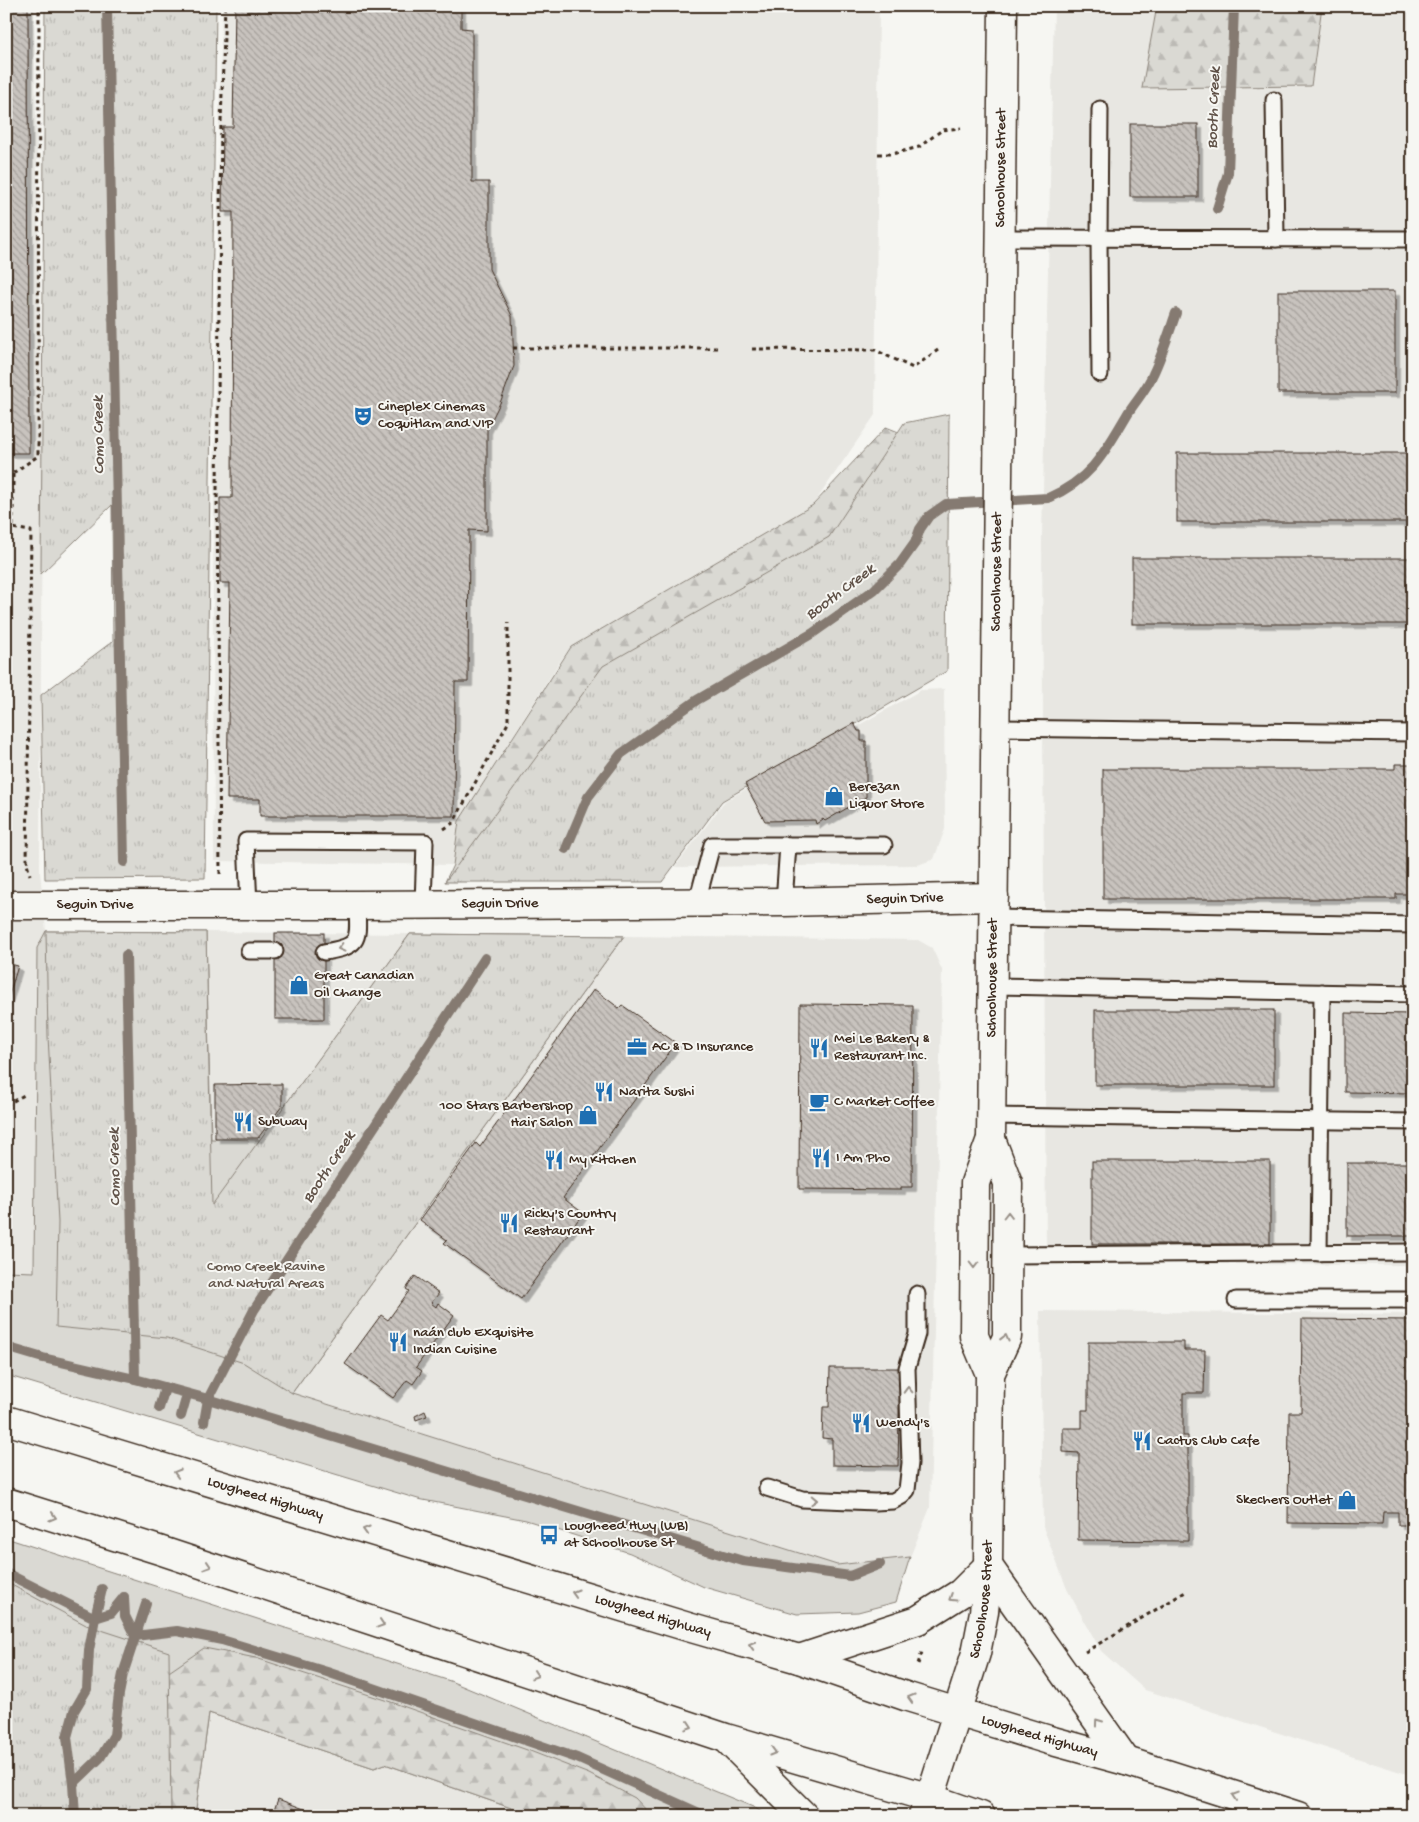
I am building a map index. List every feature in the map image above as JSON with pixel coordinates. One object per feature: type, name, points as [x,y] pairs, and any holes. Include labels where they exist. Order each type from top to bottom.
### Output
[{"type":"main road","name":"Schoolhouse Street","points":[[990,1374],[974,1336],[975,1183],[991,1127],[1003,6]]},
{"type":"main road","name":"Seguin Drive","points":[[6,905],[423,905],[784,902],[994,907]]},
{"type":"main road","name":"Schoolhouse Street","points":[[927,1807],[976,1653],[984,1612],[988,1566],[990,1374],[1006,1337],[1008,1255],[1008,1183],[991,1127]]},
{"type":"main road","name":"Lougheed Highway","points":[[6,1420],[688,1628],[799,1659],[908,1697],[1049,1740],[1126,1761],[1298,1816]]},
{"type":"main road","points":[[6,1502],[159,1550],[726,1738],[927,1807],[981,1816]]},
{"type":"main road","points":[[799,1659],[918,1620],[960,1593],[988,1566],[1126,1761]]},
{"type":"main road","points":[[726,1738],[804,1816]]},
{"type":"lane","points":[[1274,100],[1276,239]]},
{"type":"lane","points":[[1100,109],[1098,238],[1100,374]]},
{"type":"lane","points":[[1000,238],[1413,240]]},
{"type":"lane","points":[[996,728],[1413,733]]},
{"type":"lane","points":[[249,905],[246,841],[425,842],[423,905]]},
{"type":"lane","points":[[697,902],[712,845],[884,845]]},
{"type":"lane","points":[[784,902],[788,845]]},
{"type":"lane","points":[[324,952],[344,949],[355,941],[357,933],[357,905]]},
{"type":"lane","points":[[994,907],[1413,925]]},
{"type":"lane","points":[[249,951],[275,951]]},
{"type":"lane","points":[[993,986],[1413,994]]},
{"type":"lane","points":[[1318,1253],[1322,992]]},
{"type":"lane","points":[[991,1127],[1321,1120],[1413,1122]]},
{"type":"lane","points":[[1008,1255],[1413,1252]]},
{"type":"lane","points":[[767,1488],[802,1499],[874,1502],[893,1501],[902,1496],[907,1490],[910,1463],[907,1368],[917,1334],[917,1294]]},
{"type":"lane","points":[[1236,1300],[1413,1300]]},
{"type":"path","points":[[6,473],[14,473],[38,456],[39,6]]},
{"type":"path","points":[[220,905],[217,490],[221,122],[225,6]]},
{"type":"path","points":[[878,154],[892,154],[919,147],[942,130],[960,128]]},
{"type":"path","points":[[513,348],[720,348]]},
{"type":"path","points":[[752,349],[875,350],[913,368],[938,350]]},
{"type":"path","points":[[13,528],[14,473]]},
{"type":"path","points":[[6,527],[31,531],[26,864],[31,880]]},
{"type":"path","points":[[425,842],[453,823],[508,723],[508,622]]},
{"type":"path","points":[[6,1105],[26,1094]]},
{"type":"path","points":[[1079,1656],[1187,1591]]},
{"type":"path","points":[[918,1664],[923,1648]]},
{"type":"shaded area","points":[[6,6],[34,6],[42,432],[40,872],[46,931],[45,1347],[6,1335]]},
{"type":"shaded area","points":[[222,6],[879,6],[875,415],[813,505],[571,647],[459,821],[453,865],[214,861],[213,586]]},
{"type":"shaded area","points":[[1054,6],[1413,6],[1413,1265],[1046,1263],[1042,535]]},
{"type":"shaded area","points":[[944,689],[945,829],[934,859],[918,865],[675,867],[725,801],[921,690]]},
{"type":"shaded area","points":[[206,932],[410,934],[260,1140],[211,1139]]},
{"type":"shaded area","points":[[624,936],[918,940],[932,948],[942,970],[930,1508],[910,1557],[837,1565],[292,1393]]},
{"type":"shaded area","points":[[1040,1311],[1413,1314],[1413,1776],[1145,1690],[1101,1651],[1067,1589],[1043,1527]]},
{"type":"shaded area","points":[[209,1713],[374,1768],[385,1764],[534,1816],[195,1816]]},
{"type":"green space","points":[[45,6],[216,6],[205,878],[45,879],[41,695],[113,641],[112,505],[41,574]]},
{"type":"green space","points":[[1157,6],[1322,6],[1311,86],[1142,88]]},
{"type":"green space","points":[[949,414],[947,671],[722,801],[662,882],[445,882],[603,666],[829,537],[904,423]]},
{"type":"green space","points":[[886,427],[919,440],[949,466],[445,882],[453,865],[459,821],[571,647],[813,505]]},
{"type":"green space","name":"Como Creek Ravine and Natural Areas","points":[[46,931],[206,932],[211,1139],[260,1140],[410,934],[624,936],[292,1393],[837,1565],[910,1557],[896,1602],[858,1612],[797,1614],[704,1587],[630,1553],[526,1520],[418,1499],[6,1375],[6,1271],[34,1272],[37,948]]},
{"type":"green space","name":"Como Creek Ravine and Natural Areas","points":[[46,931],[206,932],[212,1205],[410,934],[624,936],[292,1393],[244,1363],[167,1338],[56,1327],[58,1222],[48,1036]]},
{"type":"green space","points":[[6,1538],[450,1681],[753,1807],[769,1816],[534,1816],[385,1764],[374,1768],[209,1713],[195,1816],[6,1816]]},
{"type":"green space","points":[[6,1582],[86,1625],[169,1652],[171,1816],[6,1816]]},
{"type":"green space","points":[[204,1648],[256,1658],[394,1703],[530,1751],[589,1774],[635,1798],[649,1813],[663,1816],[534,1816],[385,1764],[374,1768],[209,1713],[195,1816],[101,1816],[163,1676]]},
{"type":"building","points":[[6,6],[28,6],[29,453],[6,453]]},
{"type":"building","name":"Cineplex Cinemas Coquitlam and VIP","points":[[235,6],[461,6],[461,28],[472,29],[472,182],[489,182],[489,269],[512,316],[514,366],[500,403],[487,429],[487,531],[469,530],[468,682],[455,682],[454,816],[260,816],[260,799],[227,799],[230,583],[220,583],[220,498],[232,498],[233,212],[222,212],[223,127],[233,127]]},
{"type":"building","points":[[1413,6],[1413,68],[1412,68]]},
{"type":"building","points":[[1130,124],[1198,124],[1198,197],[1130,197]]},
{"type":"building","points":[[1278,291],[1395,291],[1395,393],[1278,393]]},
{"type":"building","points":[[1177,453],[1413,453],[1413,522],[1177,522]]},
{"type":"building","points":[[1132,558],[1413,558],[1413,624],[1132,624]]},
{"type":"building","points":[[854,723],[858,731],[861,731],[861,741],[866,741],[866,797],[825,821],[823,819],[816,824],[815,820],[765,821],[745,784]]},
{"type":"building","points":[[1395,764],[1413,764],[1413,894],[1396,894],[1396,899],[1103,899],[1103,769],[1395,769]]},
{"type":"building","name":"Great Canadian Oil Change","points":[[275,933],[324,933],[324,1019],[275,1019]]},
{"type":"building","points":[[6,963],[18,966],[6,1005]]},
{"type":"building","points":[[594,989],[619,1008],[622,1005],[676,1043],[563,1198],[583,1213],[521,1299],[444,1243],[447,1240],[420,1220],[476,1143],[480,1147]]},
{"type":"building","points":[[800,1004],[913,1005],[912,1187],[901,1187],[901,1190],[799,1189]]},
{"type":"building","points":[[1095,1010],[1274,1010],[1274,1085],[1095,1085]]},
{"type":"building","points":[[1345,1013],[1413,1014],[1413,1093],[1345,1092]]},
{"type":"building","name":"Subway","points":[[282,1084],[282,1106],[258,1138],[215,1138],[215,1085]]},
{"type":"building","points":[[1092,1161],[1270,1161],[1270,1244],[1092,1244]]},
{"type":"building","points":[[1347,1163],[1413,1163],[1413,1236],[1347,1236]]},
{"type":"building","name":"naán club Exquisite Indian Cuisine","points":[[415,1276],[439,1293],[431,1303],[436,1307],[438,1303],[454,1315],[416,1367],[422,1371],[413,1384],[407,1380],[393,1398],[345,1364],[381,1315],[388,1320],[409,1291],[406,1289]]},
{"type":"building","points":[[1302,1319],[1413,1320],[1413,1525],[1398,1525],[1398,1512],[1383,1512],[1382,1524],[1288,1523],[1289,1412],[1301,1412]]},
{"type":"building","points":[[1088,1342],[1184,1342],[1184,1350],[1205,1350],[1204,1393],[1183,1393],[1183,1436],[1188,1436],[1188,1541],[1078,1540],[1079,1453],[1063,1452],[1063,1428],[1082,1428],[1082,1410],[1088,1410]]},
{"type":"building","name":"Wendy's","points":[[830,1368],[900,1368],[898,1466],[832,1465],[832,1439],[822,1438],[823,1407],[829,1407]]},
{"type":"building","points":[[425,1411],[427,1416],[416,1420],[415,1416]]},
{"type":"building","points":[[278,1799],[322,1816],[272,1816]]},
{"type":"waterway","name":"Como Creek","points":[[107,6],[124,862]]},
{"type":"waterway","name":"Booth Creek","points":[[1217,209],[1228,173],[1234,6]]},
{"type":"waterway","name":"Booth Creek","points":[[566,849],[588,797],[621,754],[697,700],[813,633],[874,590],[900,564],[915,543],[920,529],[929,516],[946,504],[1048,498],[1076,482],[1087,473],[1104,452],[1148,385],[1176,313]]},
{"type":"waterway","name":"Como Creek","points":[[126,955],[135,1379]]},
{"type":"waterway","name":"Booth Creek","points":[[204,1422],[208,1399],[254,1310],[485,958]]},
{"type":"waterway","points":[[6,1347],[208,1399],[743,1561],[850,1576],[880,1564]]},
{"type":"waterway","points":[[159,1408],[165,1388]]},
{"type":"waterway","points":[[181,1416],[187,1395]]},
{"type":"waterway","points":[[6,1573],[95,1618],[89,1650],[87,1689],[74,1711],[67,1737],[73,1784]]},
{"type":"waterway","points":[[95,1618],[102,1589]]},
{"type":"waterway","points":[[124,1597],[125,1616],[135,1636]]},
{"type":"waterway","points":[[95,1618],[111,1613],[124,1597]]},
{"type":"waterway","name":"Como Creek","points":[[75,1816],[73,1784],[100,1758],[114,1735],[123,1674],[146,1604]]},
{"type":"waterway","points":[[135,1636],[177,1631],[222,1640],[327,1672],[577,1758],[706,1816]]},
{"type":"place","name":"Cineplex Cinemas Coquitlam and VIP","points":[[363,416]]},
{"type":"place","name":"Berezan Liquor Store","points":[[834,796]]},
{"type":"place","name":"Great Canadian Oil Change","points":[[299,985]]},
{"type":"place","name":"AC & D Insurance","points":[[637,1047]]},
{"type":"place","name":"Mei Le Bakery & Restaurant Inc.","points":[[819,1048]]},
{"type":"place","name":"Narita Sushi","points":[[604,1092]]},
{"type":"place","name":"C Market Coffee","points":[[819,1102]]},
{"type":"place","name":"100 Stars Barbershop Hair Salon","points":[[588,1115]]},
{"type":"place","name":"Subway","points":[[243,1122]]},
{"type":"place","name":"I Am Pho","points":[[821,1158]]},
{"type":"place","name":"My Kitchen","points":[[554,1160]]},
{"type":"place","name":"Ricky's Country Restaurant","points":[[509,1223]]},
{"type":"place","name":"naán club Exquisite Indian Cuisine","points":[[398,1342]]},
{"type":"place","name":"Wendy's","points":[[861,1423]]},
{"type":"place","name":"Cactus Club Cafe","points":[[1142,1441]]},
{"type":"place","name":"Skechers Outlet","points":[[1347,1500]]},
{"type":"place","name":"Lougheed Hwy (WB) at Schoolhouse St","points":[[549,1535]]}]
